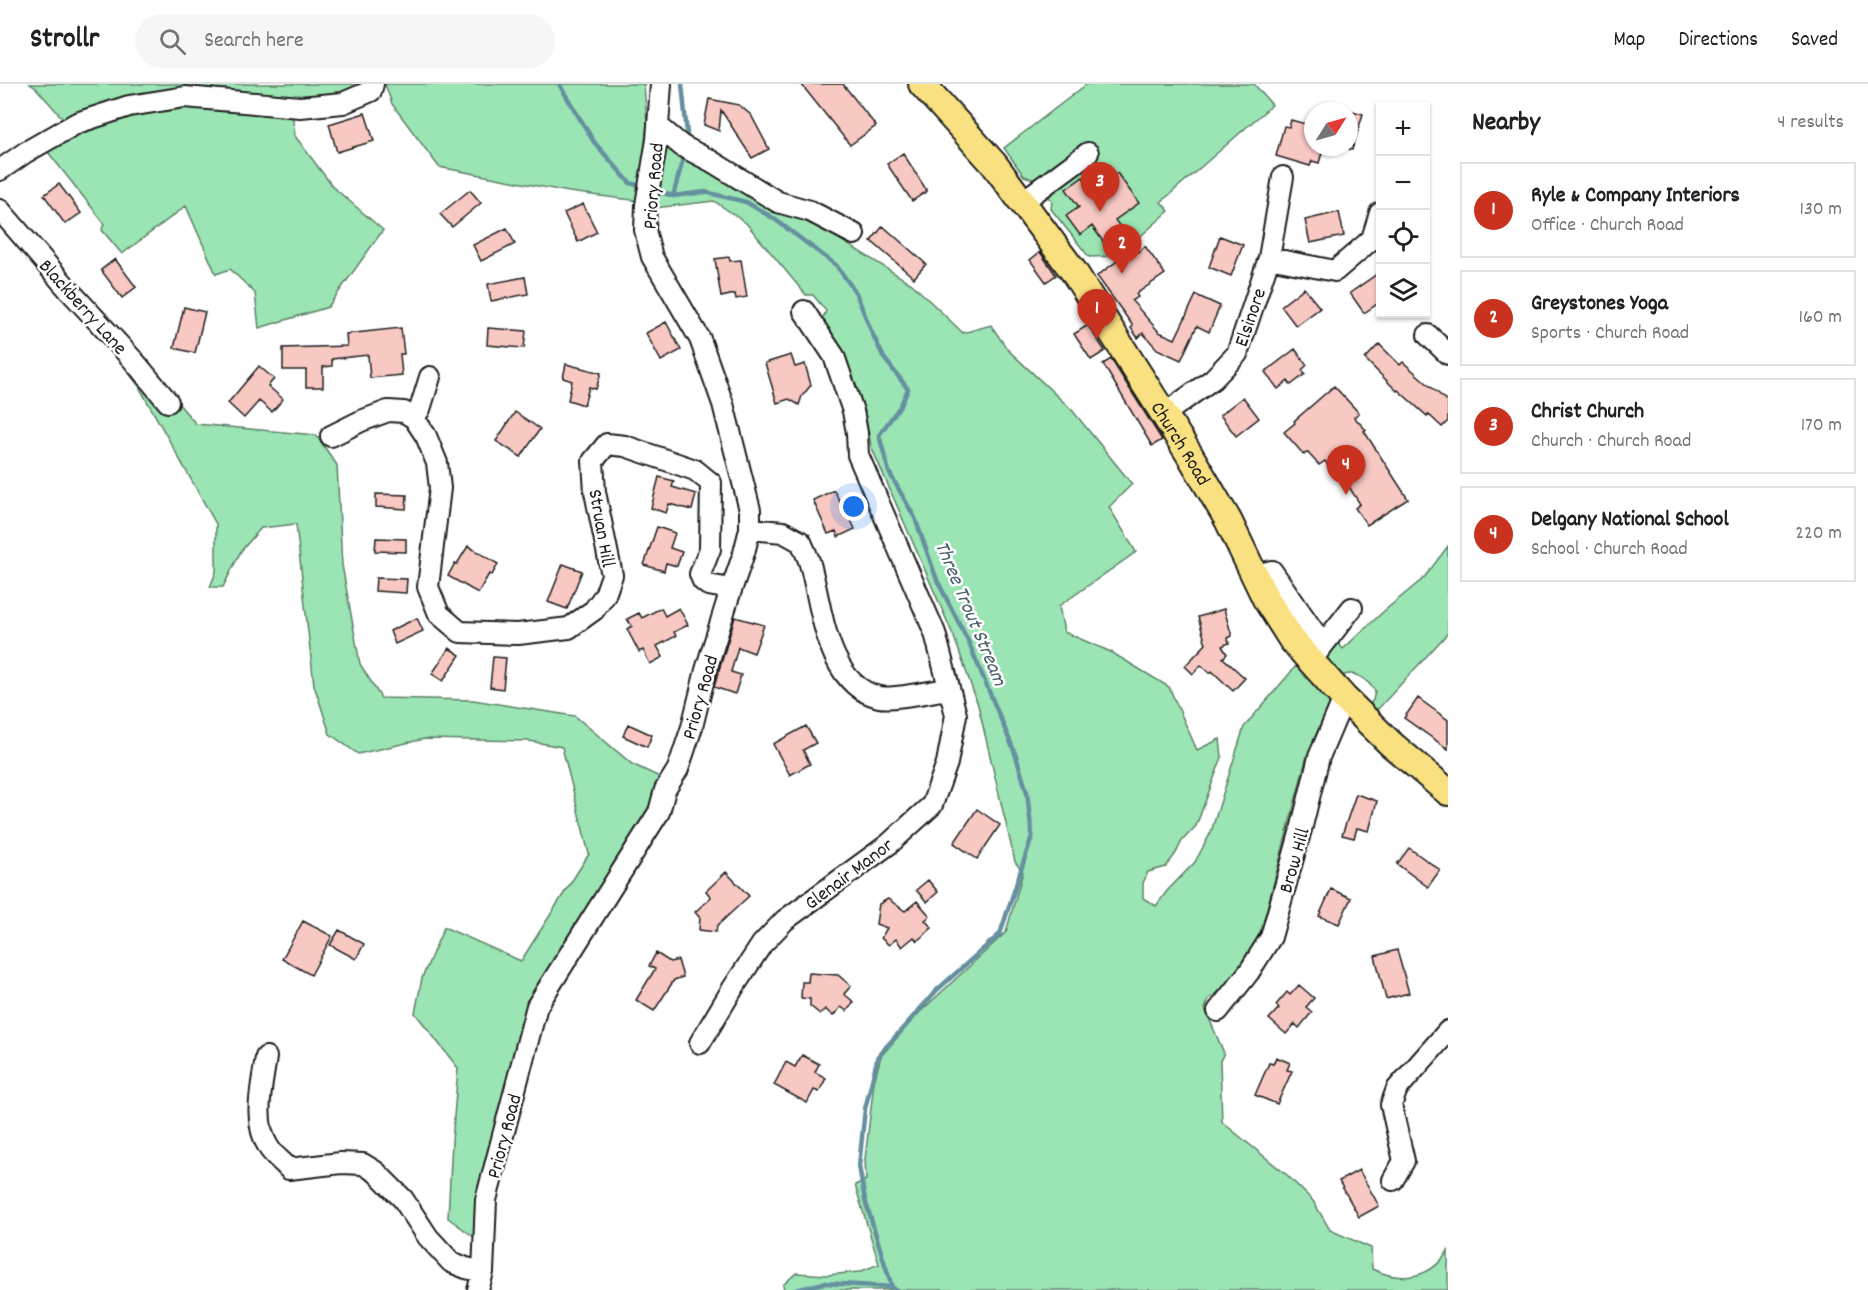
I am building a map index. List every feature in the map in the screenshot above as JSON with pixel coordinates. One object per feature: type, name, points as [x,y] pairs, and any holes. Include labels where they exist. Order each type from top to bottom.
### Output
[{"type":"main road","name":"Church Road","points":[[922,84],[994,164],[1074,272],[1191,457],[1228,520],[1266,599],[1287,632],[1317,653],[1344,698],[1391,744],[1448,792]]},
{"type":"street","points":[[0,170],[26,152],[77,123],[129,106],[186,97],[300,107],[344,103],[371,91],[373,84]]},
{"type":"street","name":"Priory Road","points":[[481,1281],[486,1200],[537,1006],[659,812],[665,790],[678,769],[692,727],[706,670],[750,529],[750,510],[723,404],[700,339],[652,257],[645,230],[661,84]]},
{"type":"street","points":[[658,126],[687,149],[778,202],[810,212],[854,234]]},
{"type":"street","points":[[1022,202],[1088,153]]},
{"type":"street","name":"Elsinore","points":[[1163,415],[1213,379],[1237,354],[1269,258],[1282,177]]},
{"type":"street","name":"Blackberry Lane","points":[[0,210],[168,402]]},
{"type":"street","points":[[1269,258],[1335,272],[1372,239],[1376,226]]},
{"type":"street","name":"Glenair Manor","points":[[700,1043],[762,945],[785,920],[889,844],[932,805],[947,763],[956,715],[935,633],[858,455],[853,411],[834,356],[804,311]]},
{"type":"street","points":[[1428,335],[1448,354]]},
{"type":"street","points":[[331,436],[388,411],[404,412],[414,418],[420,409],[430,377]]},
{"type":"street","name":"Struan Hill","points":[[414,418],[426,436],[437,463],[440,488],[428,587],[440,614],[460,632],[518,634],[569,628],[594,610],[605,595],[612,575],[595,492],[593,461],[607,444],[625,446],[695,470],[711,483],[710,549],[700,574],[708,585],[731,589]]},
{"type":"street","points":[[750,529],[783,532],[801,542],[810,563],[824,629],[835,657],[853,685],[880,698],[948,689]]},
{"type":"street","points":[[1317,653],[1352,608]]},
{"type":"street","name":"Brow Hill","points":[[1218,1011],[1249,972],[1270,937],[1319,757],[1344,698]]},
{"type":"street","points":[[1393,1180],[1404,1161],[1391,1105],[1397,1089],[1448,1031]]},
{"type":"street","points":[[266,1057],[260,1101],[260,1122],[269,1148],[289,1169],[341,1163],[363,1164],[376,1172],[403,1199],[428,1237],[451,1262],[466,1268],[481,1281]]},
{"type":"green space","points":[[30,84],[362,84],[345,96],[287,98],[188,90],[65,121]]},
{"type":"green space","points":[[385,84],[644,84],[647,123],[639,201],[569,192],[439,167],[392,104]]},
{"type":"green space","points":[[1087,84],[1254,84],[1272,105],[1161,202],[1169,211],[1118,256],[1089,257],[1051,209],[1052,201],[1038,181],[1024,176],[1004,148]]},
{"type":"green space","points":[[207,101],[292,112],[295,136],[333,187],[383,230],[328,307],[259,328],[255,293],[230,269],[216,274],[186,206],[122,254],[102,230],[104,223],[44,147],[96,120]]},
{"type":"green space","points":[[661,143],[692,156],[793,215],[831,234],[912,284],[963,333],[991,325],[1007,349],[1072,410],[1132,484],[1109,507],[1136,552],[1059,606],[1064,632],[1111,652],[1169,687],[1197,750],[1220,739],[1222,757],[1196,826],[1182,841],[1166,867],[1148,872],[1143,883],[1143,898],[1156,906],[1195,862],[1211,832],[1244,727],[1296,666],[1332,700],[1308,752],[1262,928],[1249,955],[1232,981],[1209,999],[1205,1009],[1224,1053],[1220,1061],[1222,1122],[1287,1175],[1313,1201],[1330,1230],[1371,1248],[1372,1269],[1393,1276],[1414,1276],[1432,1268],[1448,1251],[1448,1290],[784,1290],[783,1285],[796,1273],[827,1275],[859,1272],[879,1264],[855,1185],[866,1180],[865,1159],[874,1082],[881,1056],[919,1013],[1006,932],[1023,872],[1015,862],[978,705],[954,637],[871,446],[864,408],[856,412],[854,400],[822,320],[826,311],[813,295],[806,295],[746,223],[714,201],[655,208]]},
{"type":"green space","points":[[140,359],[196,424],[316,435],[337,465],[342,565],[360,664],[381,698],[473,700],[575,716],[632,764],[662,778],[645,817],[527,1009],[487,1164],[474,1237],[448,1218],[458,1068],[415,1013],[422,978],[444,927],[521,961],[589,854],[562,747],[529,741],[424,739],[358,754],[330,734],[314,685],[296,524],[261,528],[241,551],[223,587],[210,587],[216,572],[216,524],[138,385],[128,372]]},
{"type":"green space","points":[[1448,546],[1448,633],[1378,709],[1368,707],[1375,691],[1368,682],[1359,676],[1349,674],[1339,678],[1324,662],[1337,642],[1343,649],[1424,578]]},
{"type":"building","points":[[801,84],[843,84],[876,126],[850,145]]},
{"type":"building","points":[[709,99],[739,105],[751,115],[769,149],[752,158],[721,110],[719,131],[704,125]]},
{"type":"building","points":[[365,113],[374,141],[337,152],[329,124]]},
{"type":"building","points":[[1358,113],[1363,114],[1358,130]]},
{"type":"building","points":[[1291,120],[1304,124],[1304,156],[1321,156],[1319,163],[1312,161],[1310,166],[1276,156],[1284,126],[1289,127]]},
{"type":"building","points":[[903,153],[927,191],[912,201],[887,164]]},
{"type":"building","points":[[1117,173],[1139,203],[1115,220],[1138,252],[1145,246],[1165,274],[1136,294],[1138,297],[1132,301],[1159,332],[1175,339],[1196,295],[1220,306],[1209,332],[1197,326],[1181,360],[1157,349],[1143,333],[1138,338],[1131,328],[1133,326],[1097,276],[1117,261],[1092,226],[1080,235],[1066,216],[1079,207],[1066,189],[1083,177],[1093,190]]},
{"type":"building","points":[[59,184],[81,213],[65,224],[44,195]]},
{"type":"building","points":[[470,190],[481,203],[452,227],[440,214]]},
{"type":"building","points":[[583,204],[597,232],[578,242],[564,213]]},
{"type":"building","points":[[1339,212],[1344,236],[1310,243],[1305,220]]},
{"type":"building","points":[[883,226],[926,264],[914,278],[871,241]]},
{"type":"building","points":[[507,228],[515,244],[481,261],[473,245]]},
{"type":"building","points":[[1220,236],[1243,245],[1231,276],[1209,267]]},
{"type":"building","points":[[1040,252],[1056,275],[1046,282],[1030,260]]},
{"type":"building","points":[[729,257],[730,261],[741,260],[747,297],[736,299],[735,294],[721,297],[715,259]]},
{"type":"building","points":[[115,259],[136,287],[122,298],[101,270]]},
{"type":"building","points":[[1376,275],[1376,305],[1364,313],[1350,293]]},
{"type":"building","points":[[525,277],[528,294],[491,301],[488,284]]},
{"type":"building","points":[[1304,288],[1320,308],[1296,326],[1281,306]]},
{"type":"building","points":[[184,307],[205,312],[195,353],[174,348]]},
{"type":"building","points":[[666,322],[681,350],[661,361],[646,333]]},
{"type":"building","points":[[1088,325],[1105,351],[1091,360],[1074,334]]},
{"type":"building","points":[[401,328],[404,354],[400,354],[402,375],[370,378],[368,355],[332,359],[332,366],[323,367],[323,387],[306,387],[306,370],[283,370],[283,348],[347,346],[346,334]]},
{"type":"building","points":[[488,328],[526,331],[524,348],[487,345]]},
{"type":"building","points":[[1379,344],[1400,365],[1403,362],[1448,402],[1448,421],[1442,427],[1397,391],[1365,359]]},
{"type":"building","points":[[1295,349],[1307,365],[1302,370],[1305,374],[1291,385],[1288,381],[1278,389],[1265,372]]},
{"type":"building","points":[[791,355],[795,367],[805,364],[811,385],[802,396],[799,405],[789,399],[777,403],[765,363]]},
{"type":"building","points":[[1111,359],[1162,440],[1152,446],[1103,364]]},
{"type":"building","points":[[566,364],[601,373],[596,389],[589,387],[584,405],[568,400],[572,381],[563,378]]},
{"type":"building","points":[[259,366],[274,379],[268,386],[283,399],[272,412],[259,401],[244,418],[228,403]]},
{"type":"building","points":[[1334,386],[1359,413],[1354,417],[1366,430],[1364,431],[1408,499],[1367,525],[1355,508],[1360,504],[1342,476],[1337,479],[1325,461],[1319,465],[1307,452],[1304,455],[1284,432]]},
{"type":"building","points":[[1243,397],[1259,418],[1236,436],[1220,415]]},
{"type":"building","points":[[515,412],[540,429],[521,457],[496,441]]},
{"type":"building","points":[[659,477],[674,481],[672,487],[696,494],[692,510],[669,504],[666,513],[651,508]]},
{"type":"building","points":[[834,490],[842,506],[852,501],[858,515],[850,518],[855,529],[838,537],[836,531],[828,534],[813,500]]},
{"type":"building","points":[[376,494],[407,495],[406,509],[376,507]]},
{"type":"building","points":[[657,527],[675,533],[670,548],[682,552],[677,566],[666,563],[664,571],[644,565]]},
{"type":"building","points":[[376,538],[406,539],[406,552],[375,551]]},
{"type":"building","points":[[468,546],[498,564],[478,593],[448,576]]},
{"type":"building","points":[[563,564],[582,571],[567,609],[548,602]]},
{"type":"building","points":[[376,578],[407,579],[406,593],[375,591]]},
{"type":"building","points":[[661,608],[665,616],[679,608],[688,625],[674,632],[676,636],[657,646],[663,657],[650,664],[643,650],[639,652],[627,629],[632,626],[627,619],[639,613],[642,618]]},
{"type":"building","points":[[1224,609],[1232,636],[1228,638],[1229,643],[1222,646],[1227,654],[1223,658],[1245,678],[1233,691],[1212,671],[1210,673],[1201,665],[1193,674],[1185,666],[1206,644],[1198,617]]},
{"type":"building","points":[[735,617],[764,625],[754,653],[738,647],[731,672],[741,675],[735,694],[714,687]]},
{"type":"building","points":[[417,618],[423,631],[395,644],[390,631]]},
{"type":"building","points":[[449,648],[460,655],[443,681],[432,674]]},
{"type":"building","points":[[493,657],[506,658],[503,689],[490,687]]},
{"type":"building","points":[[1418,698],[1448,720],[1448,749],[1404,718]]},
{"type":"building","points":[[628,724],[652,735],[647,747],[623,736]]},
{"type":"building","points":[[806,726],[816,743],[803,750],[810,764],[790,775],[773,744]]},
{"type":"building","points":[[1356,794],[1377,801],[1369,831],[1357,828],[1354,838],[1342,835]]},
{"type":"building","points":[[977,809],[1000,825],[977,859],[954,843]]},
{"type":"building","points":[[1409,848],[1440,870],[1428,887],[1397,864]]},
{"type":"building","points":[[726,872],[749,896],[717,926],[716,932],[699,930],[700,918],[695,912],[711,897],[706,891]]},
{"type":"building","points":[[928,880],[938,892],[927,902],[916,890]]},
{"type":"building","points":[[1331,889],[1351,898],[1339,924],[1319,916]]},
{"type":"building","points":[[888,899],[905,911],[917,901],[930,916],[925,920],[932,928],[917,941],[914,937],[902,947],[896,939],[889,945],[881,938],[887,928],[876,924],[879,904]]},
{"type":"building","points":[[303,921],[332,936],[311,975],[282,959]]},
{"type":"building","points":[[339,930],[364,944],[356,959],[330,945]]},
{"type":"building","points":[[1397,950],[1409,993],[1386,999],[1375,956]]},
{"type":"building","points":[[656,953],[670,962],[678,960],[683,977],[674,980],[654,1011],[636,1000],[655,969],[649,966]]},
{"type":"building","points":[[809,973],[838,975],[851,986],[844,994],[854,1002],[847,1011],[841,1007],[833,1016],[825,1009],[820,1014],[810,1006],[810,999],[801,998],[802,982],[808,982]]},
{"type":"building","points":[[1299,985],[1314,998],[1306,1007],[1312,1012],[1299,1028],[1295,1024],[1286,1034],[1269,1019],[1279,1008],[1276,1005],[1287,992],[1290,995]]},
{"type":"building","points":[[802,1055],[819,1064],[815,1072],[826,1078],[819,1092],[814,1090],[807,1103],[774,1085],[786,1062],[795,1067]]},
{"type":"building","points":[[1276,1057],[1290,1063],[1287,1070],[1292,1071],[1277,1104],[1255,1095],[1269,1063],[1273,1064]]},
{"type":"building","points":[[1359,1170],[1379,1206],[1359,1217],[1339,1181]]},
{"type":"waterway","name":"Three Trout Stream","points":[[559,84],[594,142],[630,183],[644,187]]},
{"type":"waterway","points":[[682,84],[688,144]]},
{"type":"waterway","points":[[673,196],[685,152]]},
{"type":"waterway","name":"Three Trout Stream","points":[[655,190],[673,196],[705,192],[746,202],[773,218],[836,265],[856,293],[884,358],[908,389],[901,405],[879,435],[889,472],[915,518],[937,580],[968,641],[1015,753],[1027,792],[1032,836],[1000,934],[937,990],[878,1056],[865,1109],[859,1166],[865,1200],[892,1287],[896,1290]]},
{"type":"waterway","points":[[796,1290],[824,1283],[892,1287]]},
{"type":"place","name":"Christ Church","points":[[1100,212]]},
{"type":"place","name":"Greystones Yoga","points":[[1122,274]]},
{"type":"place","name":"Ryle & Company Interiors","points":[[1097,339]]},
{"type":"place","name":"Delgany National School","points":[[1346,495]]}]
